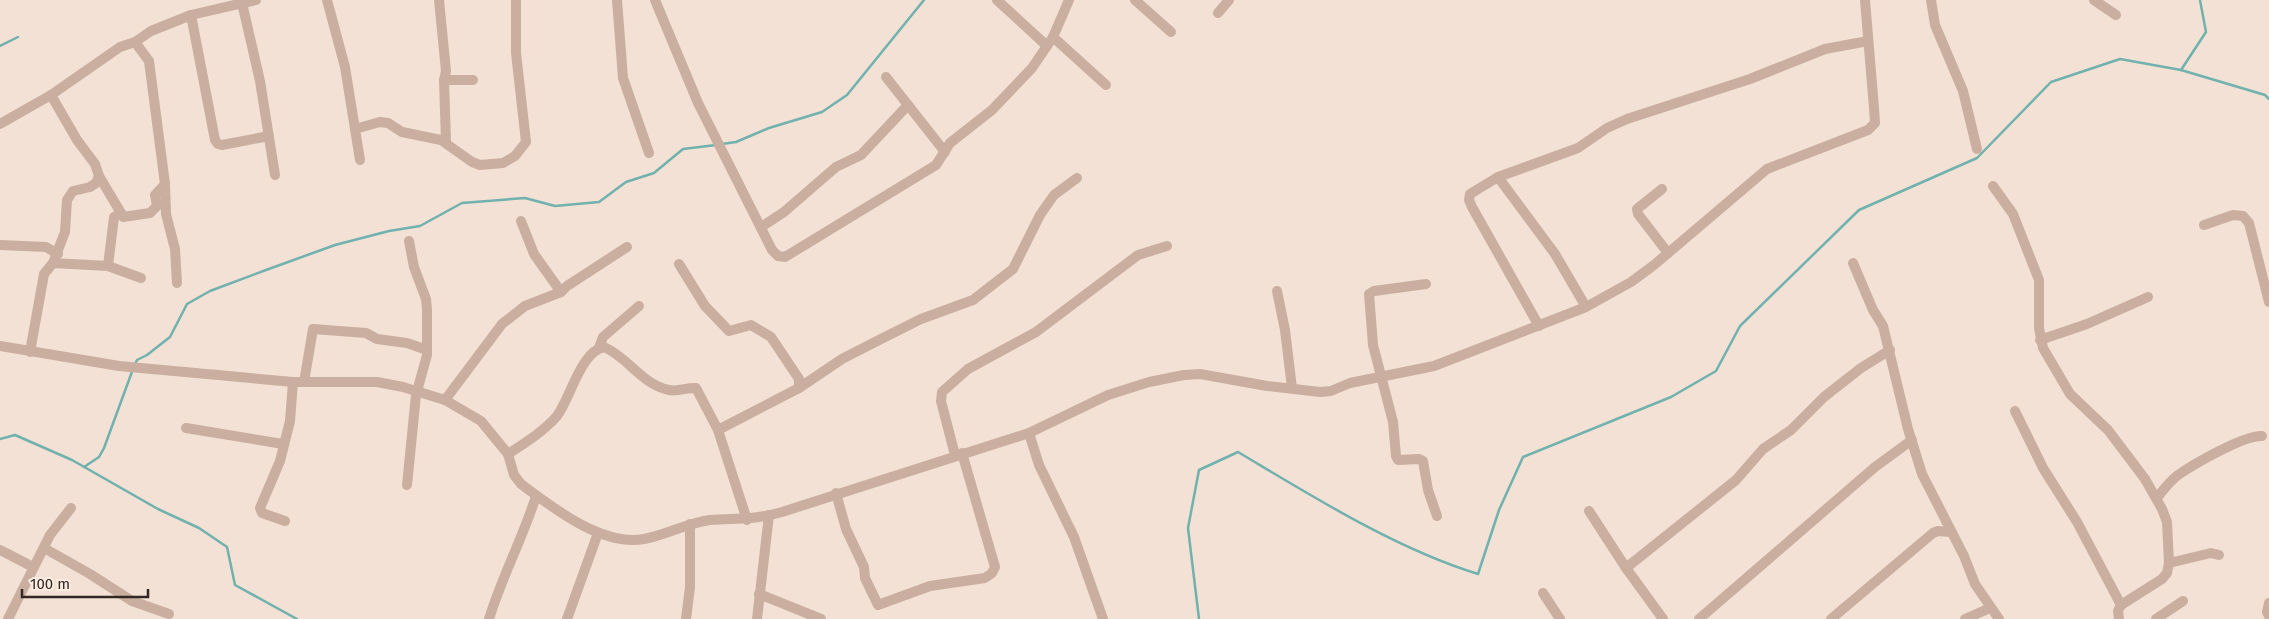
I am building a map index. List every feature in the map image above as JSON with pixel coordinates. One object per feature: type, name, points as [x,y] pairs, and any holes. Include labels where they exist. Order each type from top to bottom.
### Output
[{"type":"street","points":[[0,124],[51,96],[120,47],[136,42],[151,31],[191,15],[256,0]]},
{"type":"street","points":[[327,0],[345,67],[360,160]]},
{"type":"street","points":[[439,0],[446,71],[444,80],[446,142]]},
{"type":"street","points":[[356,129],[380,122],[388,123],[402,132],[446,142],[472,162],[480,164],[503,163],[516,156],[526,142],[516,53],[516,0]]},
{"type":"street","points":[[616,0],[624,78],[649,153]]},
{"type":"street","points":[[655,0],[698,103],[772,250],[778,256],[785,257],[928,171],[956,138],[1005,97],[1032,68],[1053,37],[1068,0]]},
{"type":"street","points":[[997,0],[1047,46]]},
{"type":"street","points":[[1134,0],[1172,32]]},
{"type":"street","points":[[1218,13],[1229,0]]},
{"type":"street","points":[[0,346],[119,366],[293,382],[377,382],[402,387],[445,400],[482,421],[508,454],[514,475],[521,484],[536,496],[598,534],[624,539],[643,539],[690,524],[710,520],[747,520],[769,515],[1029,433],[1108,395],[1149,382],[1200,374],[1292,388],[1331,391],[1350,383],[1434,366],[1586,307],[1631,282],[1767,169],[1868,130],[1875,122],[1874,80],[1868,41],[1865,0]]},
{"type":"street","points":[[1931,0],[1935,25],[1963,91],[1977,149]]},
{"type":"street","points":[[2094,0],[2116,15]]},
{"type":"street","points":[[242,3],[260,81],[275,175]]},
{"type":"street","points":[[191,15],[215,140],[222,145],[269,136]]},
{"type":"street","points":[[1053,37],[1106,85]]},
{"type":"street","points":[[1540,326],[1469,200],[1470,194],[1498,177],[1578,148],[1607,128],[1627,119],[1750,79],[1825,49],[1868,41]]},
{"type":"street","points":[[136,42],[149,61],[165,184],[166,214],[175,249],[177,283]]},
{"type":"street","points":[[886,77],[945,152]]},
{"type":"street","points":[[444,80],[473,80]]},
{"type":"street","points":[[51,96],[77,140],[96,164],[99,176],[123,217],[150,213],[157,206],[155,195],[165,184]]},
{"type":"street","points":[[762,227],[791,207],[836,167],[861,155],[908,105]]},
{"type":"street","points":[[30,352],[44,274],[55,258],[65,232],[67,200],[73,191],[90,187],[96,183],[99,176]]},
{"type":"street","points":[[1498,177],[1556,254],[1586,307]]},
{"type":"street","points":[[718,430],[799,388],[842,359],[877,341],[922,319],[973,300],[1013,269],[1040,215],[1054,195],[1076,178]]},
{"type":"street","points":[[1993,186],[2013,214],[2039,280],[2040,340],[2070,394],[2108,430],[2157,498],[2168,522],[2170,563],[2162,579],[2121,605],[2118,611],[2119,619]]},
{"type":"street","points":[[1662,189],[1637,209],[1638,214],[1668,253]]},
{"type":"street","points":[[108,266],[114,217],[121,213]]},
{"type":"street","points":[[2204,225],[2234,215],[2243,216],[2249,223],[2269,302]]},
{"type":"street","points":[[521,220],[534,254],[561,292]]},
{"type":"street","points":[[407,484],[418,393],[425,367],[427,350],[426,299],[414,267],[409,241]]},
{"type":"street","points":[[0,245],[46,247],[55,258],[108,266],[141,278]]},
{"type":"street","points":[[836,493],[846,529],[864,566],[865,578],[878,605],[930,586],[985,578],[995,567],[941,401],[942,392],[968,369],[1036,332],[1138,255],[1168,246]]},
{"type":"street","points":[[445,400],[502,324],[514,313],[561,292],[567,286],[627,247]]},
{"type":"street","points":[[1854,263],[1873,310],[1883,326],[1922,474],[1950,532],[1964,556],[1975,584],[1999,619]]},
{"type":"street","points":[[680,264],[705,306],[729,331],[751,325],[771,337],[799,379],[799,388]]},
{"type":"street","points":[[1426,284],[1374,291],[1369,294],[1373,345],[1393,422],[1396,456],[1398,460],[1419,459],[1423,461],[1428,490],[1437,516]]},
{"type":"street","points":[[1277,291],[1285,330],[1292,388]]},
{"type":"street","points":[[2040,340],[2071,330],[2148,297]]},
{"type":"street","points":[[508,454],[530,440],[558,415],[585,363],[599,348],[603,337],[639,306]]},
{"type":"street","points":[[304,382],[313,329],[366,333],[377,340],[393,340],[427,350]]},
{"type":"street","points":[[599,348],[609,349],[637,374],[659,387],[678,391],[696,388],[718,430],[747,520]]},
{"type":"street","points":[[1626,568],[1736,480],[1764,449],[1791,430],[1824,397],[1861,368],[1890,350]]},
{"type":"street","points":[[285,521],[262,513],[260,508],[280,460],[290,421],[293,382]]},
{"type":"street","points":[[2015,411],[2042,468],[2077,522],[2121,605]]},
{"type":"street","points":[[186,428],[283,444]]},
{"type":"street","points":[[1029,433],[1039,465],[1074,537],[1103,619]]},
{"type":"street","points":[[2157,498],[2177,476],[2187,470],[2245,439],[2262,436]]},
{"type":"street","points":[[1699,619],[1875,467],[1912,440]]},
{"type":"street","points":[[489,619],[498,590],[527,525],[536,496]]},
{"type":"street","points":[[8,619],[50,535],[71,508]]},
{"type":"street","points":[[1589,510],[1626,568],[1663,619]]},
{"type":"street","points":[[757,619],[769,515]]},
{"type":"street","points":[[686,619],[690,587],[690,524]]},
{"type":"street","points":[[1831,619],[1933,533],[1938,531],[1950,532]]},
{"type":"street","points":[[567,619],[598,534]]},
{"type":"street","points":[[44,548],[132,601],[169,614]]},
{"type":"street","points":[[0,550],[33,567]]},
{"type":"street","points":[[2170,563],[2210,553],[2219,555]]},
{"type":"street","points":[[1543,593],[1560,619]]},
{"type":"street","points":[[759,594],[821,619]]},
{"type":"street","points":[[2156,619],[2184,601]]},
{"type":"street","points":[[2269,603],[2267,612],[2269,616]]},
{"type":"street","points":[[1965,619],[1990,608]]},
{"type":"waterway","points":[[722,144],[736,142],[769,128],[822,112],[847,95],[924,0]]},
{"type":"waterway","points":[[2181,70],[2206,32],[2200,0]]},
{"type":"waterway","points":[[0,46],[18,37]]},
{"type":"waterway","points":[[1199,619],[1188,528],[1199,470],[1238,452],[1386,536],[1416,551],[1478,574],[1499,510],[1523,457],[1671,397],[1716,371],[1740,326],[1859,210],[1977,158],[2051,82],[2120,59],[2181,70],[2265,95],[2269,99]]},
{"type":"waterway","points":[[135,364],[137,360],[147,355],[170,337],[187,304],[210,291],[335,245],[389,231],[420,226],[462,203],[525,198],[555,206],[599,202],[626,182],[654,173],[683,149],[716,145]]},
{"type":"waterway","points":[[84,467],[99,457],[104,448],[133,369]]},
{"type":"waterway","points":[[0,439],[15,435],[72,460],[158,509],[199,528],[227,547],[235,585],[297,619]]}]
